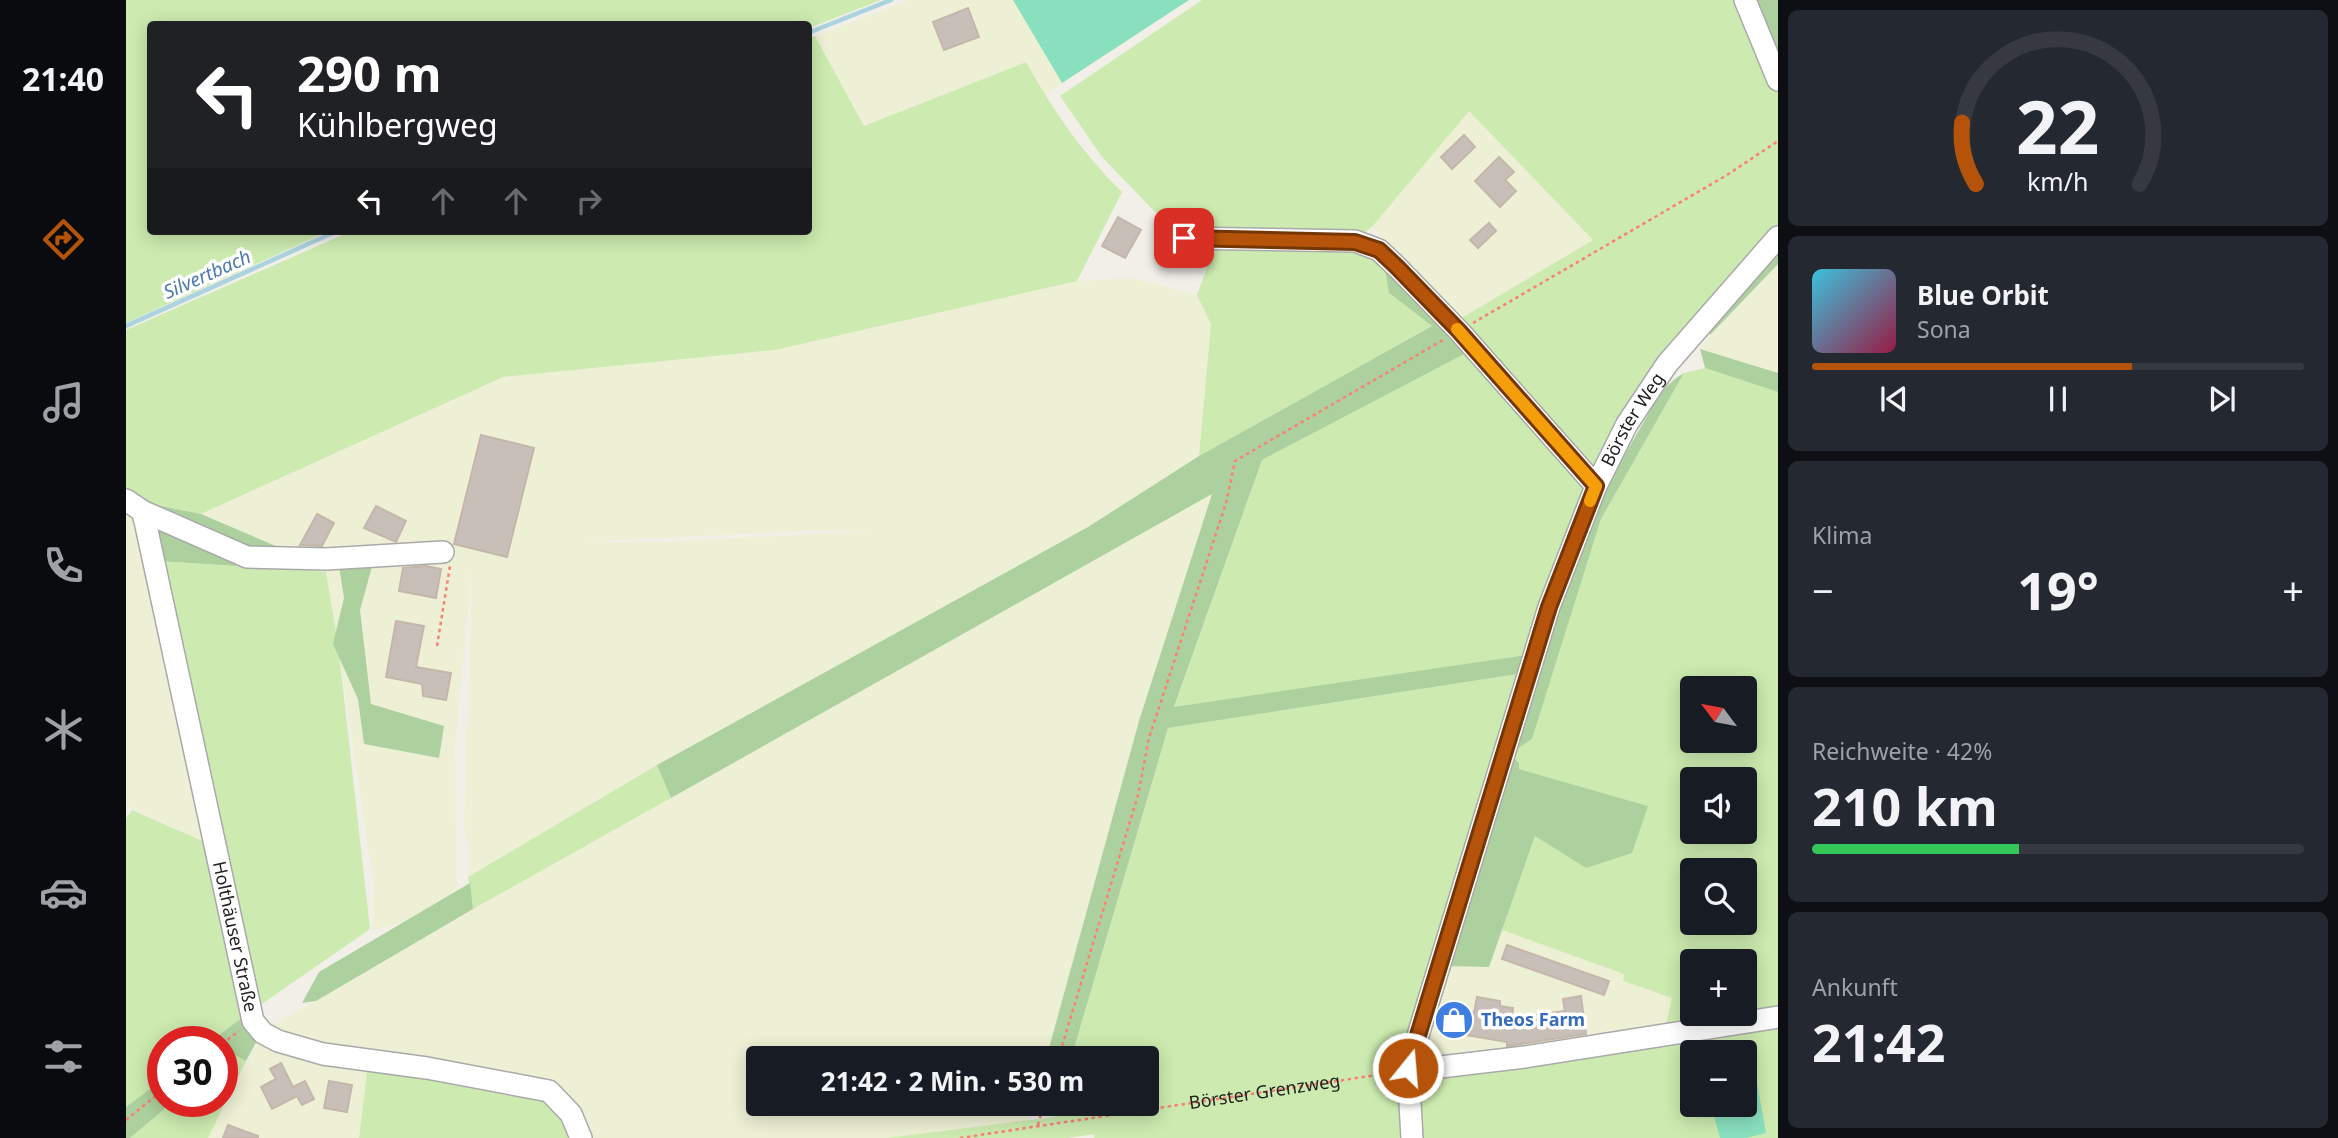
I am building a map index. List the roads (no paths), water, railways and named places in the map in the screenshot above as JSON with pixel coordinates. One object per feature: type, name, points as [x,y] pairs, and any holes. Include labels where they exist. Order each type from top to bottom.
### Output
[{"type":"street","points":[[1745,0],[1778,80]]},
{"type":"street","name":"Börster Weg","points":[[1412,1138],[1408,1071],[1417,1037],[1549,607],[1596,486],[1627,424],[1667,364],[1778,237]]},
{"type":"street","points":[[1184,238],[1355,242],[1379,250],[1459,331],[1596,486]]},
{"type":"street","points":[[134,505],[247,557],[326,559],[443,552]]},
{"type":"street","name":"Holthäuser Straße","points":[[134,505],[253,1021],[263,1033],[278,1041],[323,1054],[428,1068],[549,1091],[571,1114],[581,1138]]},
{"type":"street","points":[[1408,1071],[1525,1057],[1778,1017]]},
{"type":"waterway","name":"Silvertbach","points":[[812,31],[891,0]]},
{"type":"waterway","name":"Silvertbach","points":[[126,326],[328,235]]},
{"type":"place","name":"Theos Farm","points":[[1454,1020]]}]
